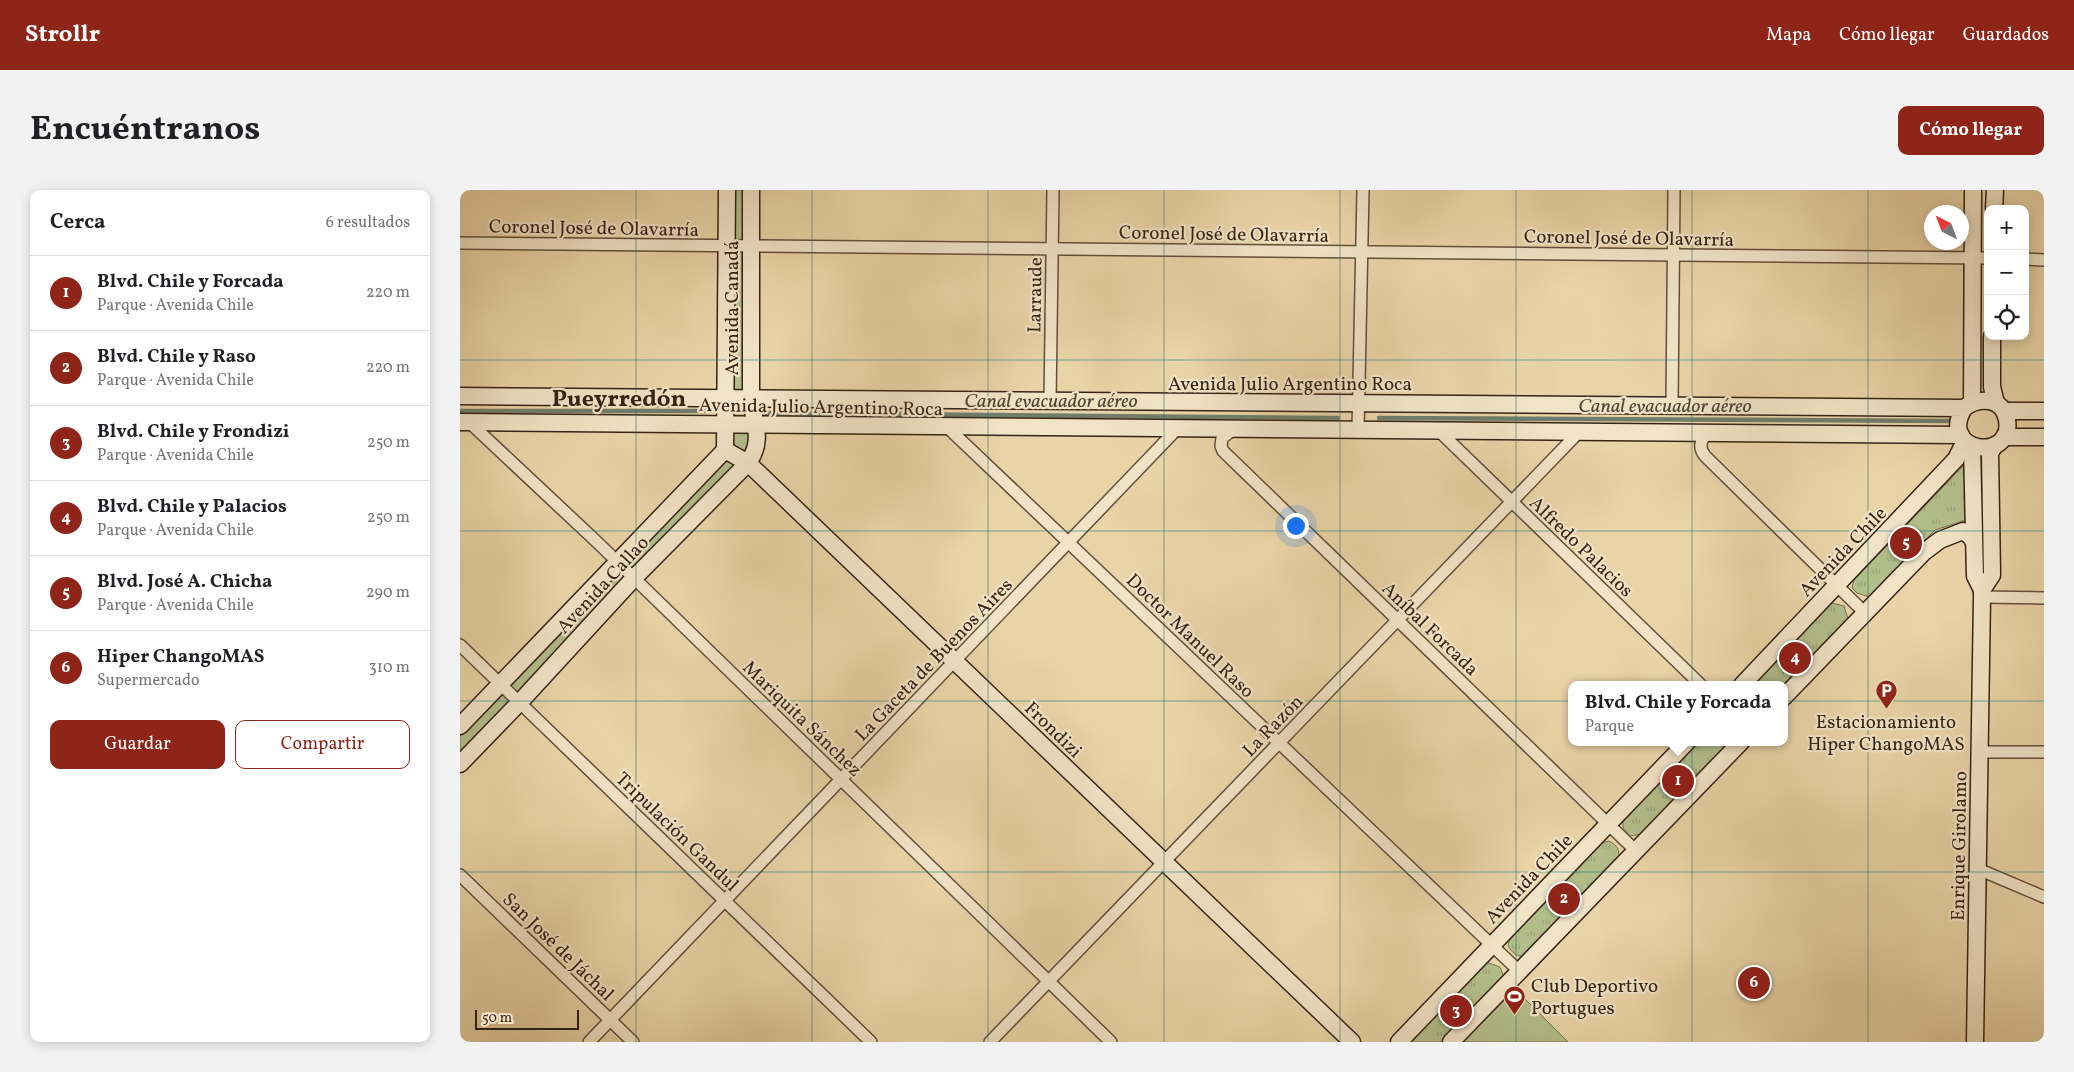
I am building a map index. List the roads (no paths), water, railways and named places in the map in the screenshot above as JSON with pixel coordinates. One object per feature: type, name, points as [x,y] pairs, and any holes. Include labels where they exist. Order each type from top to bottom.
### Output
[{"type":"main road","name":"Avenida Canadá","points":[[726,425],[727,190]]},
{"type":"main road","name":"Avenida Canadá","points":[[751,190],[751,398],[754,425]]},
{"type":"main road","points":[[1974,190],[1980,258],[1968,405],[1958,422],[1966,441],[1975,576],[1982,593]]},
{"type":"main road","points":[[1994,205],[1995,190]]},
{"type":"main road","points":[[1992,340],[1992,387],[2007,419],[2007,428],[2000,441]]},
{"type":"main road","name":"Avenida Julio Argentino Roca","points":[[460,396],[1672,406],[1968,405],[1984,400],[2000,407],[2044,412]]},
{"type":"main road","name":"Avenida Julio Argentino Roca","points":[[464,422],[1710,433],[1966,441],[1988,448],[2000,441],[2044,437]]},
{"type":"main road","points":[[725,450],[726,425]]},
{"type":"main road","name":"Avenida Callao","points":[[460,764],[634,578],[748,463],[755,453],[758,440],[754,425]]},
{"type":"main road","name":"Avenida Chile","points":[[1746,681],[1956,459],[1966,441]]},
{"type":"main road","name":"Enrique Girolamo","points":[[1975,1042],[1982,593],[1992,574],[1990,453],[2000,441]]},
{"type":"main road","name":"Avenida Callao","points":[[460,726],[725,450]]},
{"type":"main road","name":"Frondizi","points":[[725,450],[748,463],[1352,1042]]},
{"type":"main road","points":[[1788,693],[1924,552],[1940,540],[1963,531],[1974,542]]},
{"type":"main road","name":"Avenida Chile","points":[[1399,1042],[1683,746]]},
{"type":"main road","points":[[1451,1042],[1737,746]]},
{"type":"street","name":"Larraude","points":[[1050,401],[1053,190]]},
{"type":"street","points":[[1358,430],[1363,190]]},
{"type":"street","points":[[1672,406],[1674,190]]},
{"type":"street","name":"Coronel José de Olavarría","points":[[460,243],[1980,258]]},
{"type":"street","points":[[2029,259],[2044,260]]},
{"type":"street","name":"Mariquita Sánchez","points":[[464,422],[634,578],[1111,1042]]},
{"type":"street","name":"Doctor Manuel Raso","points":[[947,427],[1519,971]]},
{"type":"street","name":"La Gaceta de Buenos Aires","points":[[589,1042],[840,778],[1177,429]]},
{"type":"street","name":"Aníbal Forcada","points":[[1234,429],[1222,438],[1220,446],[1223,451],[1636,851]]},
{"type":"street","name":"Alfredo Palacios","points":[[1439,431],[1511,503],[1697,681]]},
{"type":"street","name":"La Razón","points":[[990,1042],[1579,432]]},
{"type":"street","points":[[1710,433],[1704,436],[1701,443],[1705,456],[1865,613]]},
{"type":"street","points":[[1982,593],[2044,598]]},
{"type":"street","name":"Tripulación Gandul","points":[[460,645],[871,1042]]},
{"type":"street","points":[[1980,752],[2044,752]]},
{"type":"street","points":[[1978,869],[2044,897]]},
{"type":"street","name":"San José de Jáchal","points":[[460,875],[633,1042]]},
{"type":"waterway","name":"Canal evacuador aéreo","points":[[460,411],[706,411]]},
{"type":"waterway","name":"Canal evacuador aéreo","points":[[764,413],[1338,418]]},
{"type":"waterway","name":"Canal evacuador aéreo","points":[[1379,418],[1951,421]]},
{"type":"place","name":"Blvd. José A. Chicha","points":[[1906,543]]},
{"type":"place","name":"Blvd. Chile y Palacios","points":[[1795,658]]},
{"type":"place","name":"Estacionamiento Hiper ChangoMAS","points":[[1886,709]]},
{"type":"place","name":"Blvd. Chile y Forcada","points":[[1678,781]]},
{"type":"place","name":"Blvd. Chile y Raso","points":[[1564,899]]},
{"type":"place","name":"Hiper ChangoMAS","points":[[1754,983]]},
{"type":"place","name":"Blvd. Chile y Frondizi","points":[[1456,1011]]},
{"type":"place","name":"Club Deportivo Portugues","points":[[1515,1015]]},
{"type":"district","name":"Pueyrredón","points":[[619,398]]}]
